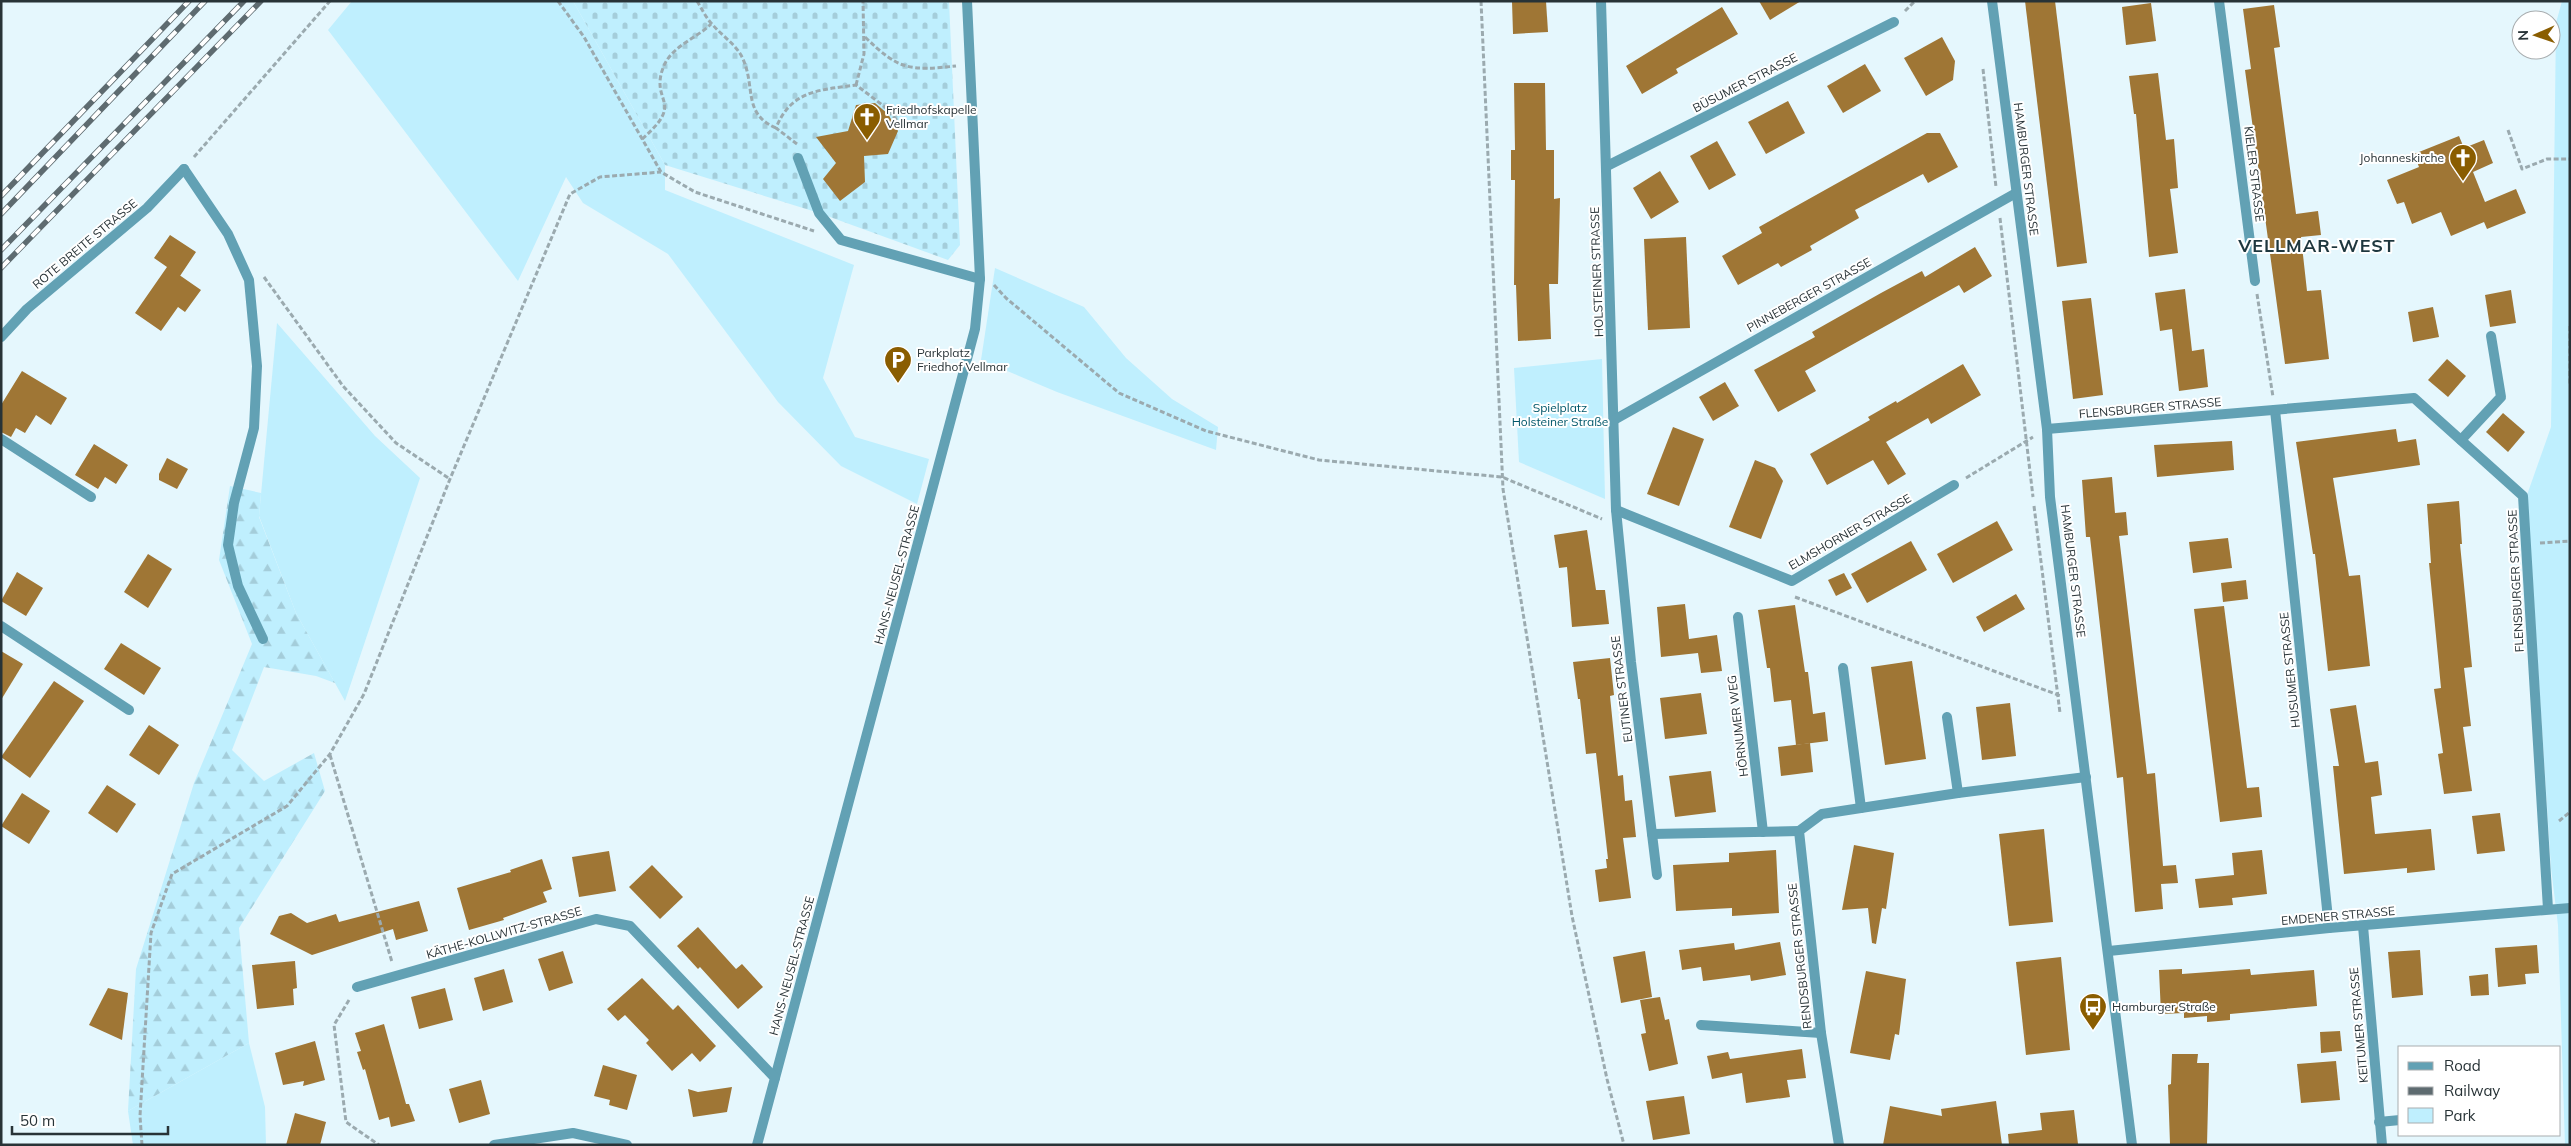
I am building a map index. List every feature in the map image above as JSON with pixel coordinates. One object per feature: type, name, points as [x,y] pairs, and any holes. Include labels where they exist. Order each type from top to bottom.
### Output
[{"type":"street","name":"HANS-NEUSEL-STRASSE","points":[[757,1145],[975,328],[980,279],[967,1]]},
{"type":"street","name":"HOLSTEINER STRASSE","points":[[1601,1],[1616,510],[1619,541]]},
{"type":"street","name":"HAMBURGER STRASSE","points":[[1992,1],[2047,429],[2050,497],[2078,703],[2132,1145]]},
{"type":"street","name":"KIELER STRASSE","points":[[2219,1],[2255,281]]},
{"type":"street","name":"BÜSUMER STRASSE","points":[[1607,166],[1894,22]]},
{"type":"street","points":[[798,158],[819,212],[841,240],[980,279]]},
{"type":"street","name":"ROTE BREITE STRASSE","points":[[1,337],[27,309],[147,208],[184,169]]},
{"type":"street","points":[[184,169],[228,234],[249,280],[257,366],[254,428],[234,503],[228,545],[238,586],[263,639]]},
{"type":"street","name":"PINNEBERGER STRASSE","points":[[1614,420],[2016,193]]},
{"type":"street","points":[[2461,440],[2501,397],[2490,336]]},
{"type":"street","name":"FLENSBURGER STRASSE","points":[[2047,429],[2414,398],[2523,496],[2548,909]]},
{"type":"street","name":"HUSUMER STRASSE","points":[[2275,410],[2329,928]]},
{"type":"street","points":[[1,439],[92,497]]},
{"type":"street","name":"ELMSHORNER STRASSE","points":[[1616,510],[1792,581],[1954,485]]},
{"type":"street","name":"EUTINER STRASSE","points":[[1619,541],[1657,875]]},
{"type":"street","name":"HÖRNUMER WEG","points":[[1738,617],[1763,832]]},
{"type":"street","points":[[1,626],[128,710]]},
{"type":"street","points":[[1843,668],[1861,808]]},
{"type":"street","points":[[1948,716],[1958,793]]},
{"type":"street","points":[[1652,834],[1799,831],[1822,814],[1958,793],[2086,777]]},
{"type":"street","name":"RENDSBURGER STRASSE","points":[[1799,831],[1822,1033],[1839,1145]]},
{"type":"street","name":"EMDENER STRASSE","points":[[2109,951],[2329,928],[2570,908]]},
{"type":"street","name":"KÄTHE-KOLLWITZ-STRASSE","points":[[357,987],[596,919],[630,926],[775,1078]]},
{"type":"street","name":"KEITUMER STRASSE","points":[[2363,926],[2382,1145]]},
{"type":"street","points":[[1701,1025],[1822,1033]]},
{"type":"street","points":[[2379,1122],[2398,1120]]},
{"type":"street","points":[[494,1145],[573,1133],[627,1145]]},
{"type":"path","points":[[184,169],[218,126],[330,1]]},
{"type":"path","points":[[558,1],[584,37],[661,172],[696,192],[841,240]]},
{"type":"path","points":[[697,1],[711,24],[740,53],[748,70],[754,110],[762,122],[776,128],[798,144],[798,158]]},
{"type":"path","points":[[856,85],[864,54],[863,1]]},
{"type":"path","points":[[1481,1],[1502,477],[1572,916],[1607,1079],[1624,1145]]},
{"type":"path","points":[[642,139],[664,117],[666,108],[661,80],[663,68],[668,58],[681,45],[711,24]]},
{"type":"path","points":[[865,37],[886,57],[903,66],[924,70],[970,65]]},
{"type":"path","points":[[776,128],[781,116],[794,101],[815,91],[856,85],[885,107],[902,126]]},
{"type":"path","points":[[2508,130],[2522,169],[2547,159],[2570,159]]},
{"type":"path","points":[[142,1145],[140,1116],[151,933],[172,874],[287,806],[330,754],[364,694],[450,479],[570,194],[600,177],[661,172]]},
{"type":"path","points":[[262,274],[343,386],[396,443],[450,479]]},
{"type":"path","points":[[980,279],[995,285],[1006,298],[1119,392],[1206,431],[1319,460],[1502,477],[1618,526]]},
{"type":"path","points":[[2255,281],[2275,410]]},
{"type":"path","points":[[2570,326],[2570,386]]},
{"type":"path","points":[[1954,485],[2047,429]]},
{"type":"path","points":[[2526,544],[2570,541]]},
{"type":"path","points":[[1789,594],[2078,703]]},
{"type":"path","points":[[330,754],[396,977]]},
{"type":"path","points":[[357,987],[334,1025],[346,1122],[379,1145]]},
{"type":"green space","points":[[352,1],[573,1],[665,165],[665,190],[854,265],[823,378],[855,437],[929,459],[917,504],[841,466],[778,402],[668,254],[583,203],[566,177],[518,281],[328,30]]},
{"type":"green space","points":[[573,1],[949,1],[960,245],[948,260],[819,213],[665,165]]},
{"type":"green space","points":[[2562,1],[2570,1],[2570,1145],[2565,1145],[2558,925],[2551,868],[2527,495],[2551,427],[2556,60],[2561,60],[2560,10]]},
{"type":"green space","points":[[995,268],[1084,307],[1126,358],[1172,399],[1218,427],[1216,450],[1057,392],[981,360]]},
{"type":"green space","points":[[277,323],[375,436],[420,478],[345,701],[296,613],[259,516]]},
{"type":"green space","name":"Spielplatz Holsteiner Straße","points":[[1602,359],[1605,499],[1519,462],[1514,368]]},
{"type":"green space","points":[[230,486],[261,493],[259,517],[296,613],[335,683],[316,676],[264,667],[232,750],[264,781],[314,753],[325,791],[239,928],[249,1043],[128,1111],[136,969],[194,783],[252,644],[219,560]]},
{"type":"green space","points":[[249,1043],[265,1107],[266,1145],[133,1145],[128,1111]]},
{"type":"building","points":[[1512,1],[1546,1],[1548,32],[1513,34]]},
{"type":"building","points":[[1759,1],[1801,1],[1770,20]]},
{"type":"building","points":[[2025,1],[2055,1],[2087,263],[2057,267]]},
{"type":"building","points":[[2151,3],[2156,41],[2126,45],[2122,7]]},
{"type":"building","points":[[2274,5],[2280,47],[2274,48],[2296,214],[2318,211],[2321,235],[2301,237],[2307,291],[2321,290],[2329,359],[2285,364],[2245,70],[2251,69],[2243,9]]},
{"type":"building","points":[[1722,7],[1738,34],[1676,69],[1678,73],[1642,94],[1626,66]]},
{"type":"building","points":[[1942,37],[1955,61],[1953,80],[1926,96],[1904,58]]},
{"type":"building","points":[[1865,64],[1881,91],[1843,113],[1827,86]]},
{"type":"building","points":[[2158,73],[2166,140],[2174,139],[2178,188],[2170,189],[2178,253],[2149,257],[2136,114],[2134,114],[2129,76]]},
{"type":"building","points":[[1514,83],[1545,83],[1546,150],[1554,150],[1554,199],[1560,198],[1558,284],[1549,284],[1551,339],[1518,341],[1516,285],[1514,285],[1515,180],[1511,180],[1511,150],[1515,150]]},
{"type":"building","points":[[1788,101],[1805,133],[1766,154],[1748,122]]},
{"type":"building","points":[[875,103],[888,114],[898,131],[888,154],[864,156],[865,182],[840,201],[823,179],[836,163],[816,137],[848,131],[856,105]]},
{"type":"building","points":[[1927,133],[1940,133],[1958,167],[1928,183],[1923,174],[1855,210],[1859,218],[1810,246],[1812,250],[1781,267],[1778,263],[1738,285],[1722,256],[1762,233],[1759,227]]},
{"type":"building","points":[[2459,136],[2464,148],[2484,140],[2493,163],[2473,172],[2485,202],[2516,189],[2526,213],[2487,229],[2484,222],[2451,236],[2441,212],[2412,224],[2404,202],[2397,204],[2387,180],[2419,167],[2414,154]]},
{"type":"building","points":[[1717,141],[1736,175],[1709,190],[1690,156]]},
{"type":"building","points":[[1660,171],[1679,202],[1651,219],[1633,188]]},
{"type":"building","points":[[170,235],[196,252],[180,276],[201,290],[185,312],[178,307],[161,331],[135,313],[167,267],[154,258]]},
{"type":"building","points":[[1686,237],[1690,328],[1648,330],[1644,239]]},
{"type":"building","points":[[1975,247],[1992,276],[1964,293],[1959,285],[1805,371],[1816,391],[1778,412],[1754,370],[1815,337],[1812,332],[1881,293],[1922,271],[1925,277]]},
{"type":"building","points":[[2185,289],[2192,351],[2204,349],[2208,387],[2179,391],[2172,329],[2160,331],[2155,293]]},
{"type":"building","points":[[2511,290],[2516,323],[2490,327],[2485,295]]},
{"type":"building","points":[[2091,298],[2103,395],[2073,399],[2062,301]]},
{"type":"building","points":[[2433,307],[2439,337],[2413,342],[2408,312]]},
{"type":"building","points":[[2447,359],[2466,376],[2448,397],[2428,380]]},
{"type":"building","points":[[1963,364],[1981,395],[1931,424],[1928,418],[1886,442],[1906,474],[1888,485],[1873,460],[1827,485],[1810,454],[1870,420],[1868,417],[1896,401],[1897,403]]},
{"type":"building","points":[[22,371],[67,398],[51,425],[36,415],[25,433],[16,428],[11,437],[1,432],[1,405]]},
{"type":"building","points":[[1725,382],[1739,406],[1713,421],[1699,397]]},
{"type":"building","points":[[2503,413],[2525,432],[2508,452],[2486,432]]},
{"type":"building","points":[[1673,427],[1704,439],[1679,506],[1647,494]]},
{"type":"building","points":[[2396,429],[2398,442],[2416,439],[2420,465],[2333,478],[2349,576],[2360,575],[2370,666],[2328,671],[2315,554],[2313,554],[2296,442]]},
{"type":"building","points":[[2232,441],[2234,470],[2157,477],[2154,445]]},
{"type":"building","points":[[94,444],[128,465],[116,484],[105,477],[98,489],[75,475]]},
{"type":"building","points":[[167,458],[188,469],[177,489],[159,480],[159,474]]},
{"type":"building","points":[[1755,460],[1775,468],[1783,481],[1761,539],[1729,527]]},
{"type":"building","points":[[2112,477],[2115,513],[2126,512],[2128,535],[2119,536],[2147,774],[2155,773],[2163,866],[2176,865],[2178,883],[2161,884],[2163,909],[2135,912],[2123,777],[2117,778],[2090,537],[2086,537],[2082,480]]},
{"type":"building","points":[[2459,501],[2462,544],[2460,544],[2472,667],[2464,668],[2471,726],[2463,727],[2472,791],[2444,794],[2438,754],[2443,753],[2434,689],[2441,688],[2429,563],[2431,563],[2427,504]]},
{"type":"building","points":[[1997,521],[2013,550],[1953,583],[1937,554]]},
{"type":"building","points":[[1587,530],[1596,590],[1605,590],[1609,624],[1572,627],[1567,567],[1559,568],[1554,535]]},
{"type":"building","points":[[2228,538],[2232,568],[2193,573],[2189,542]]},
{"type":"building","points":[[1911,541],[1927,570],[1867,603],[1851,574]]},
{"type":"building","points":[[148,554],[172,569],[148,608],[124,592]]},
{"type":"building","points":[[17,572],[43,588],[26,616],[1,601]]},
{"type":"building","points":[[1844,573],[1852,588],[1836,596],[1828,580]]},
{"type":"building","points":[[2246,580],[2248,599],[2223,602],[2221,583]]},
{"type":"building","points":[[2016,594],[2025,609],[1984,632],[1976,617]]},
{"type":"building","points":[[1685,604],[1689,639],[1717,635],[1722,671],[1701,673],[1698,653],[1661,657],[1657,607]]},
{"type":"building","points":[[1795,605],[1805,672],[1808,672],[1813,714],[1825,712],[1828,741],[1796,745],[1791,700],[1774,702],[1770,668],[1767,668],[1758,610]]},
{"type":"building","points":[[2224,606],[2247,788],[2259,787],[2262,817],[2220,822],[2194,609]]},
{"type":"building","points":[[121,643],[161,668],[144,695],[104,669]]},
{"type":"building","points":[[1,651],[23,664],[1,700]]},
{"type":"building","points":[[1610,658],[1614,695],[1610,696],[1618,776],[1623,775],[1625,801],[1632,800],[1636,837],[1623,838],[1631,898],[1599,902],[1595,870],[1607,868],[1606,859],[1608,859],[1596,753],[1586,754],[1580,699],[1578,699],[1573,662]]},
{"type":"building","points":[[1912,661],[1926,759],[1885,765],[1871,667]]},
{"type":"building","points":[[54,681],[84,701],[30,778],[1,757]]},
{"type":"building","points":[[1701,693],[1707,734],[1665,739],[1660,698]]},
{"type":"building","points":[[2010,703],[2016,756],[1982,760],[1976,707]]},
{"type":"building","points":[[2356,705],[2365,763],[2378,761],[2382,795],[2371,797],[2375,834],[2431,829],[2435,870],[2407,873],[2407,868],[2344,874],[2333,766],[2339,766],[2330,709]]},
{"type":"building","points":[[149,725],[179,745],[159,775],[129,755]]},
{"type":"building","points":[[1810,743],[1813,772],[1781,776],[1778,747]]},
{"type":"building","points":[[1711,771],[1716,812],[1675,817],[1669,776]]},
{"type":"building","points":[[107,785],[136,804],[117,833],[88,813]]},
{"type":"building","points":[[22,793],[50,811],[29,844],[1,826]]},
{"type":"building","points":[[2500,813],[2505,851],[2477,854],[2472,816]]},
{"type":"building","points":[[2044,829],[2053,922],[2009,926],[1999,834]]},
{"type":"building","points":[[1854,845],[1894,853],[1886,909],[1882,908],[1876,944],[1872,943],[1868,908],[1842,910]]},
{"type":"building","points":[[1776,850],[1779,913],[1732,916],[1732,908],[1676,911],[1673,865],[1729,862],[1729,853]]},
{"type":"building","points":[[2262,850],[2267,894],[2232,898],[2233,905],[2199,908],[2195,879],[2234,875],[2232,853]]},
{"type":"building","points":[[609,851],[616,891],[579,897],[572,857]]},
{"type":"building","points":[[542,859],[552,889],[543,892],[547,902],[503,918],[504,920],[469,930],[457,888],[511,872],[510,870]]},
{"type":"building","points":[[652,865],[683,897],[660,919],[629,887]]},
{"type":"building","points":[[419,901],[428,931],[396,940],[393,929],[312,955],[270,934],[279,916],[291,913],[307,923],[336,914],[339,922]]},
{"type":"building","points":[[698,927],[736,969],[742,964],[763,987],[738,1009],[700,967],[698,969],[677,946]]},
{"type":"building","points":[[1780,942],[1786,975],[1751,981],[1750,975],[1703,981],[1701,967],[1682,970],[1679,950],[1734,943],[1735,950]]},
{"type":"building","points":[[2537,945],[2539,973],[2525,974],[2526,984],[2498,987],[2495,948]]},
{"type":"building","points":[[2420,950],[2423,995],[2392,998],[2388,952]]},
{"type":"building","points":[[563,951],[573,983],[549,991],[538,959]]},
{"type":"building","points":[[1645,951],[1652,997],[1621,1003],[1613,957]]},
{"type":"building","points":[[2061,957],[2070,1050],[2026,1055],[2016,962]]},
{"type":"building","points":[[295,961],[297,988],[293,989],[294,1005],[257,1009],[252,965]]},
{"type":"building","points":[[504,969],[513,1002],[483,1011],[474,978]]},
{"type":"building","points":[[2182,969],[2182,974],[2250,969],[2251,975],[2314,970],[2317,1006],[2230,1014],[2230,1020],[2207,1022],[2207,1016],[2184,1018],[2184,1013],[2161,1014],[2159,970]]},
{"type":"building","points":[[1866,971],[1906,979],[1899,1035],[1895,1034],[1890,1060],[1850,1053]]},
{"type":"building","points":[[2488,974],[2489,995],[2471,996],[2469,976]]},
{"type":"building","points":[[642,978],[673,1010],[678,1005],[716,1046],[700,1062],[692,1053],[672,1071],[646,1043],[649,1040],[625,1015],[618,1021],[607,1009]]},
{"type":"building","points":[[108,988],[128,993],[122,1040],[89,1025]]},
{"type":"building","points":[[445,988],[453,1020],[419,1029],[411,997]]},
{"type":"building","points":[[1660,997],[1665,1020],[1669,1019],[1678,1064],[1649,1071],[1641,1034],[1646,1033],[1640,1000]]},
{"type":"building","points":[[384,1024],[406,1104],[409,1104],[415,1121],[391,1127],[389,1117],[379,1120],[365,1069],[363,1070],[357,1052],[361,1051],[355,1033]]},
{"type":"building","points":[[2340,1031],[2342,1051],[2321,1053],[2320,1032]]},
{"type":"building","points":[[315,1041],[325,1080],[303,1086],[304,1081],[283,1085],[275,1053]]},
{"type":"building","points":[[1802,1049],[1806,1078],[1787,1080],[1790,1097],[1746,1103],[1742,1073],[1712,1079],[1707,1056],[1728,1052],[1730,1059]]},
{"type":"building","points":[[2172,1054],[2198,1054],[2197,1063],[2209,1063],[2207,1145],[2170,1144],[2168,1085],[2171,1084]]},
{"type":"building","points":[[2336,1061],[2340,1100],[2301,1103],[2297,1064]]},
{"type":"building","points":[[603,1065],[637,1075],[627,1110],[609,1105],[610,1100],[594,1096]]},
{"type":"building","points":[[481,1080],[490,1114],[459,1123],[449,1089]]},
{"type":"building","points":[[732,1087],[727,1112],[693,1117],[688,1089],[698,1092]]},
{"type":"building","points":[[1684,1096],[1690,1134],[1653,1140],[1646,1101]]},
{"type":"building","points":[[1996,1101],[2002,1145],[1883,1145],[1890,1106],[1942,1116],[1941,1109]]},
{"type":"building","points":[[2074,1110],[2078,1144],[2009,1145],[2008,1134],[2042,1130],[2040,1113]]},
{"type":"building","points":[[295,1113],[326,1122],[320,1145],[286,1145]]},
{"type":"railway","points":[[1,196],[189,1]]},
{"type":"railway","points":[[1,214],[205,1]]},
{"type":"railway","points":[[1,250],[244,1]]},
{"type":"railway","points":[[1,268],[261,1]]},
{"type":"place","name":"Friedhofskapelle Vellmar","points":[[867,141]]},
{"type":"place","name":"Johanneskirche","points":[[2463,182]]},
{"type":"place","name":"Parkplatz Friedhof Vellmar","points":[[898,384]]},
{"type":"place","name":"Hamburger Straße","points":[[2093,1031]]},
{"type":"district","name":"VELLMAR-WEST","points":[[2317,246]]}]
